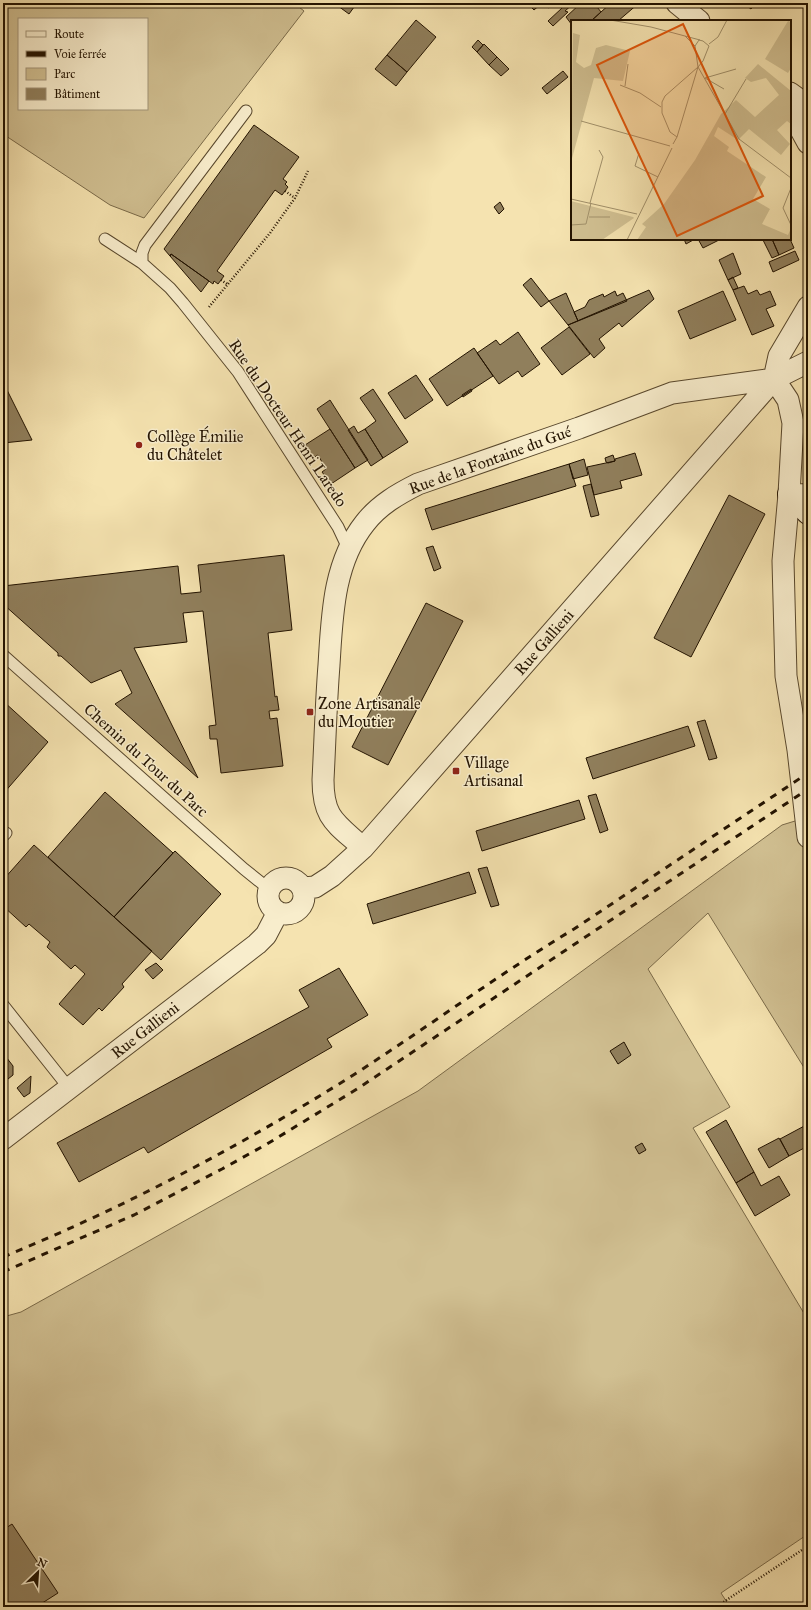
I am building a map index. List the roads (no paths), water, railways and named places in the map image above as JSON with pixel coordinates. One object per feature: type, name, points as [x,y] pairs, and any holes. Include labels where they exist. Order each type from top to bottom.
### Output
[{"type":"main road","points":[[799,494],[808,513]]},
{"type":"street","points":[[677,3],[698,20]]},
{"type":"street","points":[[791,94],[808,106]]},
{"type":"street","points":[[791,112],[808,144]]},
{"type":"street","name":"Rue Gallieni","points":[[774,379],[779,356],[808,307]]},
{"type":"street","name":"Rue Gallieni","points":[[303,888],[315,887],[332,876],[362,848],[774,379],[808,362]]},
{"type":"street","points":[[774,379],[788,400],[793,423],[799,494],[783,561],[786,676],[798,750],[808,837]]},
{"type":"street","name":"Rue de la Fontaine du Gué","points":[[362,848],[327,813],[323,799],[333,606],[348,554],[364,524],[372,515],[397,495],[418,484],[579,428],[672,393],[774,379]]},
{"type":"street","points":[[283,878],[295,879],[303,888],[305,899],[300,909],[289,914],[278,912],[270,905],[268,900],[269,889],[277,880],[283,878]]},
{"type":"street","name":"Rue Gallieni","points":[[3,1139],[257,944],[266,935],[278,912]]},
{"type":"lane","points":[[142,263],[142,253],[145,245],[246,112]]},
{"type":"lane","name":"Rue du Docteur Henri Laredo","points":[[106,239],[142,263],[170,288],[238,372],[338,527],[346,544],[348,554]]},
{"type":"lane","name":"Chemin du Tour du Parc","points":[[3,655],[244,869],[269,889]]},
{"type":"lane","points":[[3,1005],[69,1088]]},
{"type":"railway","points":[[3,1257],[92,1218],[179,1176],[306,1104],[376,1060],[516,965],[574,929],[808,773]]},
{"type":"railway","points":[[3,1272],[134,1215],[267,1144],[357,1089],[808,789]]},
{"type":"place","name":"Collège Émilie du Châtelet","points":[[139,445]]},
{"type":"place","name":"Zone Artisanale du Moutier","points":[[310,712]]},
{"type":"place","name":"Village Artisanal","points":[[456,771]]}]
